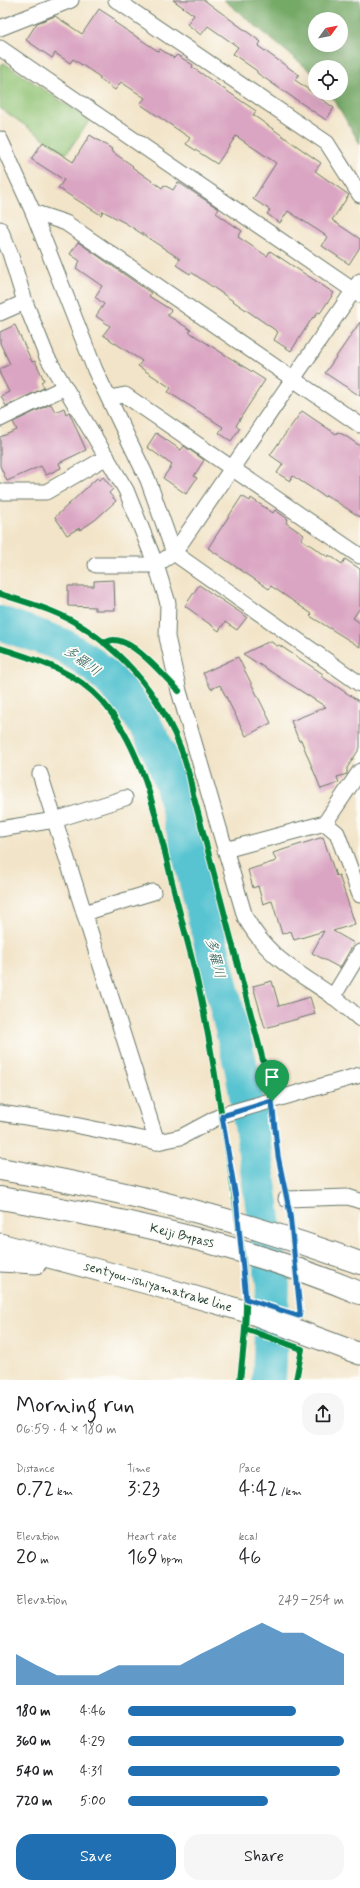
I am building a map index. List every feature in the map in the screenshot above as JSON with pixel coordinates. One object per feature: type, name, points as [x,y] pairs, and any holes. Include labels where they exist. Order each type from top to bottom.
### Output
[{"type":"highway","points":[[0,1169],[90,1185],[165,1202],[232,1220],[360,1263]]},
{"type":"highway","name":"Keiji Bypass","points":[[0,1198],[70,1210],[177,1234],[307,1273],[360,1293]]},
{"type":"main road","name":"sentyou-ishiyamatrabe line","points":[[0,1244],[251,1314],[360,1354]]},
{"type":"main road","points":[[0,1261],[84,1267]]},
{"type":"street","points":[[0,28],[71,0]]},
{"type":"street","points":[[116,0],[327,143],[360,195]]},
{"type":"street","points":[[0,48],[358,289],[293,379],[174,553],[156,565],[96,565]]},
{"type":"street","points":[[0,139],[33,212],[95,370],[148,480],[174,553],[360,684]]},
{"type":"street","points":[[33,212],[66,223],[360,425]]},
{"type":"street","points":[[0,229],[10,253],[25,302],[47,357],[126,490],[156,565],[168,602],[167,637],[179,691],[246,917],[256,935],[268,950],[284,964],[333,997],[360,1019]]},
{"type":"street","points":[[0,313],[25,302]]},
{"type":"street","points":[[0,419],[66,387]]},
{"type":"street","points":[[109,398],[125,395],[360,556]]},
{"type":"street","points":[[0,491],[46,492],[107,456]]},
{"type":"street","points":[[226,850],[325,822],[360,771]]},
{"type":"street","points":[[40,774],[157,1142]]},
{"type":"street","points":[[0,829],[55,820],[125,798]]},
{"type":"street","points":[[325,822],[337,833],[360,895]]},
{"type":"street","points":[[84,913],[153,892]]},
{"type":"street","points":[[333,997],[360,952]]},
{"type":"street","points":[[0,1113],[65,1123],[157,1142],[181,1137],[229,1113],[360,1075]]},
{"type":"street","points":[[286,1199],[348,1197],[360,1201]]},
{"type":"green space","points":[[224,0],[360,0],[360,144],[334,100],[348,100],[348,60],[308,60],[308,69]]},
{"type":"green space","points":[[4,63],[90,120],[66,154],[0,108],[0,65]]},
{"type":"building","points":[[173,0],[204,0],[261,42],[258,46],[299,75],[295,80],[308,89],[308,100],[323,100],[334,108],[326,120],[257,73],[257,71],[233,54],[238,47],[208,26],[201,35],[187,24],[194,15]]},
{"type":"building","points":[[99,9],[116,20],[114,22],[158,51],[160,49],[174,58],[177,55],[193,65],[192,67],[256,111],[253,115],[321,163],[315,171],[349,195],[332,220],[360,239],[360,247],[349,264],[322,246],[328,237],[288,211],[280,223],[267,214],[270,210],[253,199],[276,163],[236,136],[217,164],[186,144],[190,138],[140,104],[145,98],[121,82],[115,90],[99,79],[100,77],[73,59],[70,63],[55,53],[52,58],[26,40],[37,23],[55,16],[82,34]]},
{"type":"building","points":[[90,135],[112,149],[111,151],[162,188],[164,185],[173,190],[178,182],[219,209],[216,213],[242,231],[238,237],[267,256],[270,251],[334,293],[320,313],[318,312],[314,318],[313,317],[291,351],[274,340],[278,332],[191,272],[190,274],[176,265],[180,259],[127,224],[103,211],[101,215],[58,188],[64,180],[31,159],[43,142],[73,162]]},
{"type":"building","points":[[78,242],[151,293],[149,296],[171,310],[167,315],[191,330],[189,332],[265,380],[236,426],[240,428],[231,441],[219,433],[223,427],[168,392],[171,388],[138,366],[142,361],[103,335],[110,326],[96,316],[104,304],[95,297],[102,286],[76,268],[80,261],[70,254]]},
{"type":"building","points":[[360,322],[360,396],[325,373]]},
{"type":"building","points":[[15,325],[32,362],[35,361],[44,380],[41,382],[44,388],[6,406],[1,396],[9,392],[0,374],[0,369],[10,364],[0,343],[0,332]]},
{"type":"building","points":[[51,404],[55,412],[64,408],[66,414],[69,412],[86,450],[59,463],[61,468],[46,475],[41,466],[7,481],[0,466],[0,437],[17,430],[13,422]]},
{"type":"building","points":[[302,411],[336,434],[337,432],[344,435],[360,446],[360,517],[326,495],[325,497],[293,476],[290,481],[277,473],[283,464],[270,455]]},
{"type":"building","points":[[156,433],[181,450],[184,446],[204,460],[194,476],[197,478],[186,494],[163,478],[172,465],[147,447]]},
{"type":"building","points":[[103,477],[113,489],[109,493],[116,501],[95,520],[80,530],[79,528],[67,535],[55,517],[97,478],[100,480]]},
{"type":"building","points":[[242,496],[250,501],[251,498],[273,513],[275,510],[288,519],[286,523],[304,535],[301,539],[328,557],[329,555],[342,564],[345,559],[360,569],[360,608],[353,618],[360,623],[360,647],[310,616],[312,614],[271,586],[269,589],[208,548]]},
{"type":"building","points":[[114,580],[115,610],[95,610],[95,607],[68,606],[68,586],[94,586],[94,581]]},
{"type":"building","points":[[199,585],[247,617],[237,630],[225,622],[219,631],[185,606]]},
{"type":"building","points":[[270,641],[277,646],[279,645],[323,674],[321,676],[360,702],[360,748],[347,768],[347,774],[337,777],[339,783],[321,789],[301,740],[299,741],[291,721],[326,707],[243,654]]},
{"type":"building","points":[[238,657],[271,723],[246,736],[220,685],[211,689],[203,673]]},
{"type":"building","points":[[323,837],[336,876],[339,875],[355,924],[333,931],[354,943],[340,968],[312,953],[324,931],[294,940],[291,931],[282,934],[272,901],[263,904],[258,886],[253,888],[248,870],[276,861],[273,853]]},
{"type":"building","points":[[272,981],[279,1006],[310,997],[315,1014],[265,1028],[253,986]]},
{"type":"waterway","name":"多羅川","points":[[0,623],[64,646],[82,657],[113,682],[138,713],[148,730],[172,785],[242,1071],[252,1131],[273,1286],[269,1380]]},
{"type":"cycle path","points":[[0,594],[67,618],[87,630],[107,645],[126,662],[142,681],[157,702],[180,746],[188,770],[265,1068],[272,1101],[278,1156],[290,1214],[300,1311],[299,1316],[246,1299]]},
{"type":"cycle path","points":[[104,643],[113,640],[121,641],[130,646],[148,660],[179,691]]},
{"type":"cycle path","points":[[0,648],[54,667],[79,681],[101,700],[116,720],[129,742],[140,766],[148,790],[156,815],[199,989],[228,1155],[241,1241],[246,1294],[245,1326],[240,1380]]},
{"type":"cycle path","points":[[245,1329],[302,1349],[296,1380]]},
{"type":"route","points":[[272,1101],[278,1156],[290,1214],[300,1311],[299,1316],[246,1299],[236,1198],[222,1116],[272,1101]]}]
